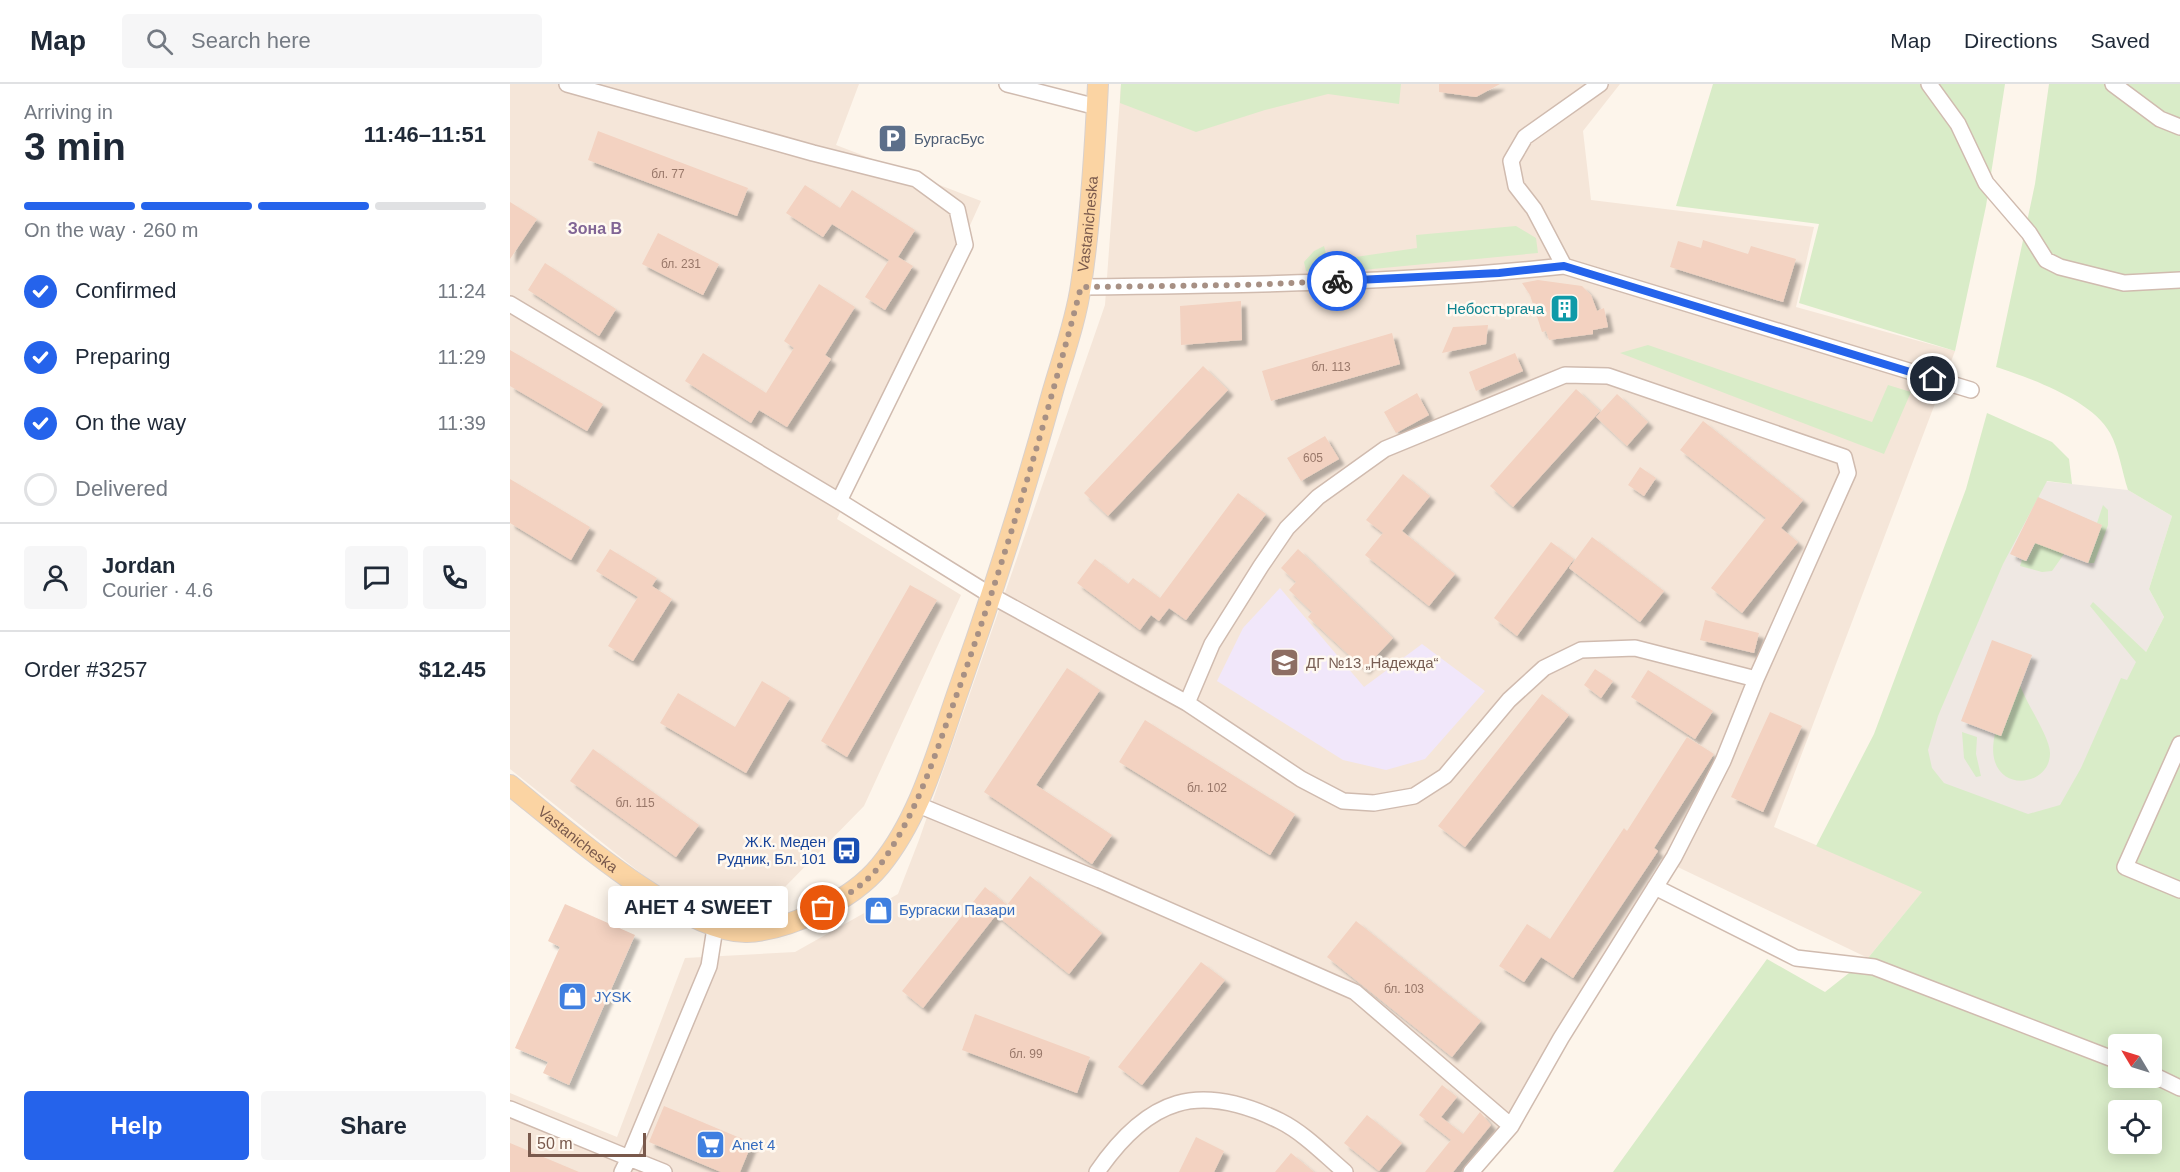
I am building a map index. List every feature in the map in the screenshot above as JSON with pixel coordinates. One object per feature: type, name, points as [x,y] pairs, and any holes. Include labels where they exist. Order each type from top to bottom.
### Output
[{"type":"main road","name":"Vastanicheska","points":[[510,785],[676,910],[715,928],[746,932],[786,926],[838,901],[879,868],[916,804],[992,596],[1028,482],[1081,287],[1098,84]]},
{"type":"street","points":[[567,84],[813,153],[916,179],[957,209],[965,246],[839,501]]},
{"type":"street","points":[[1007,84],[1097,107]]},
{"type":"street","points":[[1564,266],[1534,209],[1516,186],[1511,161],[1526,137],[1600,84]]},
{"type":"street","points":[[1929,84],[1958,124],[1986,183],[2029,233],[2046,260],[2060,267],[2124,283],[2180,280]]},
{"type":"street","points":[[2114,84],[2160,119],[2180,128]]},
{"type":"street","points":[[1081,287],[1245,285],[1499,273],[1564,266],[1971,390]]},
{"type":"street","points":[[510,304],[839,501],[992,596],[1187,703],[1301,779],[1343,801],[1374,803],[1414,796],[1445,776],[1509,700],[1544,668],[1581,650],[1635,648],[1756,679]]},
{"type":"street","points":[[1187,703],[1212,644],[1261,566],[1287,528],[1318,497],[1385,449],[1565,375],[1608,376],[1844,457],[1848,473],[1756,679],[1723,761],[1674,857],[1561,1038],[1511,1126],[1471,1172]]},
{"type":"street","points":[[2180,744],[2125,867],[2180,890]]},
{"type":"street","points":[[916,804],[1100,880],[1355,992],[1511,1126]]},
{"type":"street","points":[[1655,888],[1796,958],[1874,967],[2108,1057]]},
{"type":"street","points":[[625,1165],[709,966],[715,928]]},
{"type":"street","points":[[2162,1079],[2180,1088]]},
{"type":"street","points":[[1097,1172],[1133,1128],[1159,1109],[1206,1098],[1237,1105],[1281,1122],[1345,1172]]},
{"type":"street","points":[[510,1109],[625,1165],[664,1172]]},
{"type":"shaded area","points":[[510,84],[859,84],[836,145],[981,201],[837,519],[961,595],[864,806],[783,889],[658,887],[510,769]]},
{"type":"shaded area","points":[[1121,84],[1620,84],[1583,131],[1591,200],[1814,227],[1796,307],[1955,351],[1774,827],[1923,891],[1868,958],[1661,859],[1518,1106],[1461,1172],[510,1172],[510,1093],[617,1137],[685,958],[795,952],[898,894],[919,840],[1105,305]]},
{"type":"shaded area","points":[[2033,480],[2128,490],[2172,516],[2149,589],[2164,617],[2059,821],[2022,829],[1920,787],[1927,713]]},
{"type":"shaded area","name":"ДГ №13 „Надежда“","points":[[1280,588],[1364,687],[1422,644],[1485,691],[1425,759],[1386,770],[1343,760],[1217,681],[1243,628]]},
{"type":"green space","points":[[1121,84],[1401,84],[1399,104],[1328,94],[1265,110],[1196,132],[1120,103]]},
{"type":"green space","points":[[1713,84],[2005,84],[1986,206],[1955,351],[1799,303],[1819,224],[1676,206]]},
{"type":"green space","points":[[2049,84],[2180,84],[2180,1172],[1613,1172],[1767,959],[1825,992],[1868,958],[1922,892],[1816,846],[1874,734],[1966,489],[1987,413],[2052,442],[2069,459],[2072,484],[2047,481],[2003,564],[1938,716],[1928,750],[1932,768],[1944,783],[2028,814],[2060,805],[2081,768],[2121,678],[2127,680],[2136,662],[2090,606],[2093,602],[2146,652],[2164,617],[2149,589],[2172,516],[2128,490],[2113,439],[2101,421],[2089,410],[2042,384],[1996,367],[2035,184]]},
{"type":"green space","points":[[1516,226],[1536,238],[1538,253],[1321,274],[1306,271],[1304,262],[1314,251],[1324,246],[1328,261],[1417,248],[1416,235]]},
{"type":"green space","points":[[1648,345],[1872,422],[1888,385],[1911,392],[1884,454],[1620,353]]},
{"type":"green space","points":[[2103,505],[2108,510],[2108,525],[2094,563],[2088,563],[2102,525],[2097,523]]},
{"type":"green space","points":[[2046,519],[2064,554],[2052,571],[2042,572],[2020,566],[2022,560],[2027,561]]},
{"type":"green space","points":[[2020,685],[2047,739],[2050,754],[2047,766],[2039,775],[2028,780],[2017,780],[2006,776],[1998,768],[1993,754],[1995,734],[2001,736]]},
{"type":"green space","points":[[1962,732],[1977,737],[1976,754],[1981,776],[1976,777],[1964,758]]},
{"type":"building","points":[[1439,84],[1500,84],[1476,97],[1439,92]]},
{"type":"building","points":[[598,131],[748,188],[737,216],[588,160]]},
{"type":"building","points":[[805,185],[840,208],[852,190],[915,230],[898,257],[913,266],[885,310],[865,297],[889,260],[832,224],[823,237],[786,213]]},
{"type":"building","points":[[510,202],[537,219],[510,259]]},
{"type":"building","points":[[658,233],[719,264],[703,295],[642,264]]},
{"type":"building","points":[[1703,240],[1748,254],[1751,246],[1796,259],[1783,302],[1670,267],[1678,241],[1701,248]]},
{"type":"building","points":[[545,263],[616,309],[599,336],[528,290]]},
{"type":"building","name":"Небостъргача","points":[[1538,280],[1582,286],[1591,295],[1597,311],[1604,308],[1608,327],[1593,330],[1593,334],[1549,340],[1546,331],[1542,332],[1530,295],[1522,283]]},
{"type":"building","points":[[819,284],[855,307],[825,355],[831,359],[787,427],[759,410],[751,423],[685,381],[703,353],[766,393],[794,348],[784,341]]},
{"type":"building","points":[[1241,301],[1242,340],[1181,345],[1180,306]]},
{"type":"building","points":[[1488,325],[1486,344],[1442,353],[1453,327]]},
{"type":"building","points":[[1392,333],[1400,364],[1271,401],[1262,371]]},
{"type":"building","points":[[510,350],[603,404],[587,431],[510,386]]},
{"type":"building","points":[[1515,353],[1523,371],[1476,391],[1469,372]]},
{"type":"building","points":[[1203,366],[1228,390],[1108,516],[1084,493]]},
{"type":"building","points":[[1576,389],[1600,411],[1513,507],[1490,486]]},
{"type":"building","points":[[1417,393],[1429,415],[1396,433],[1384,412]]},
{"type":"building","points":[[1617,394],[1648,422],[1627,446],[1596,417]]},
{"type":"building","points":[[1703,421],[1803,500],[1781,528],[1798,542],[1742,613],[1711,588],[1766,518],[1680,450]]},
{"type":"building","points":[[1325,436],[1339,459],[1301,481],[1287,458]]},
{"type":"building","points":[[1640,467],[1656,478],[1644,496],[1628,485]]},
{"type":"building","points":[[1403,474],[1430,496],[1402,531],[1455,574],[1429,606],[1365,555],[1383,533],[1366,520]]},
{"type":"building","points":[[510,479],[590,527],[571,560],[510,523]]},
{"type":"building","points":[[1238,493],[1266,514],[1186,620],[1169,608],[1159,621],[1151,615],[1140,630],[1077,583],[1095,559],[1128,584],[1133,578],[1160,598]]},
{"type":"building","points":[[2038,497],[2102,525],[2088,563],[2035,543],[2026,561],[2010,554]]},
{"type":"building","points":[[1592,537],[1664,591],[1640,622],[1569,568]]},
{"type":"building","points":[[1551,542],[1574,559],[1517,636],[1494,618]]},
{"type":"building","points":[[610,549],[657,578],[652,586],[672,599],[633,661],[608,646],[638,597],[596,571]]},
{"type":"building","points":[[1298,549],[1393,638],[1364,669],[1308,617],[1312,612],[1289,590],[1296,582],[1281,568]]},
{"type":"building","points":[[910,585],[937,600],[847,757],[821,741]]},
{"type":"building","points":[[1705,620],[1759,633],[1754,653],[1700,640]]},
{"type":"building","points":[[1992,640],[2032,655],[2001,736],[1961,721]]},
{"type":"building","points":[[1067,668],[1100,690],[1036,785],[1112,835],[1092,864],[984,792]]},
{"type":"building","points":[[1595,669],[1613,681],[1601,698],[1584,685]]},
{"type":"building","points":[[1648,670],[1713,711],[1695,739],[1631,697]]},
{"type":"building","points":[[762,681],[790,698],[746,773],[660,723],[678,693],[735,727]]},
{"type":"building","points":[[1542,694],[1569,715],[1465,847],[1438,826]]},
{"type":"building","points":[[1770,712],[1802,726],[1763,812],[1731,797]]},
{"type":"building","points":[[1145,720],[1295,814],[1270,855],[1119,762]]},
{"type":"building","points":[[1687,737],[1714,754],[1654,848],[1658,851],[1573,978],[1541,957],[1524,982],[1499,966],[1527,924],[1550,939],[1624,828],[1627,831]]},
{"type":"building","points":[[593,749],[699,825],[676,857],[570,781]]},
{"type":"building","points":[[1030,876],[1102,933],[1069,974],[996,915],[923,1008],[902,991],[985,887],[1007,905]]},
{"type":"building","name":"JYSK","points":[[565,904],[635,935],[569,1085],[543,1073],[548,1062],[515,1048],[560,947],[548,941]]},
{"type":"building","points":[[1356,921],[1481,1021],[1452,1057],[1327,957]]},
{"type":"building","points":[[1201,962],[1225,980],[1142,1085],[1118,1067]]},
{"type":"building","points":[[975,1014],[1090,1057],[1077,1093],[962,1050]]},
{"type":"building","points":[[1442,1085],[1457,1097],[1441,1117],[1463,1134],[1480,1112],[1491,1125],[1453,1172],[1425,1172],[1451,1140],[1419,1115]]},
{"type":"building","points":[[664,1106],[752,1143],[740,1172],[721,1172],[649,1142]]},
{"type":"building","points":[[1367,1115],[1402,1143],[1379,1171],[1344,1143]]},
{"type":"building","points":[[1196,1137],[1224,1151],[1214,1172],[1179,1172]]},
{"type":"building","points":[[510,1143],[579,1172],[510,1172]]},
{"type":"building","points":[[1291,1153],[1314,1172],[1275,1172]]},
{"type":"way so far","points":[[823,908],[838,901],[879,868],[900,835],[926,780],[987,608],[1028,482],[1081,287],[1245,285],[1337,281]]},
{"type":"place","name":"БургасБус","points":[[893,139]]},
{"type":"place","name":"Небостъргача","points":[[1565,309]]},
{"type":"place","name":"ДГ №13 „Надежда“","points":[[1285,663]]},
{"type":"place","name":"Ж.К. Меден Рудник, Бл. 101","points":[[847,851]]},
{"type":"place","name":"АНЕТ 4 SWEET","points":[[823,908]]},
{"type":"place","name":"Бургаски Пазари","points":[[878,910]]},
{"type":"place","name":"JYSK","points":[[573,997]]},
{"type":"place","name":"Anet 4","points":[[711,1145]]},
{"type":"district","name":"Зона В","points":[[595,228]]},
{"type":"route","points":[[1337,281],[1499,273],[1564,266],[1933,379]]}]
